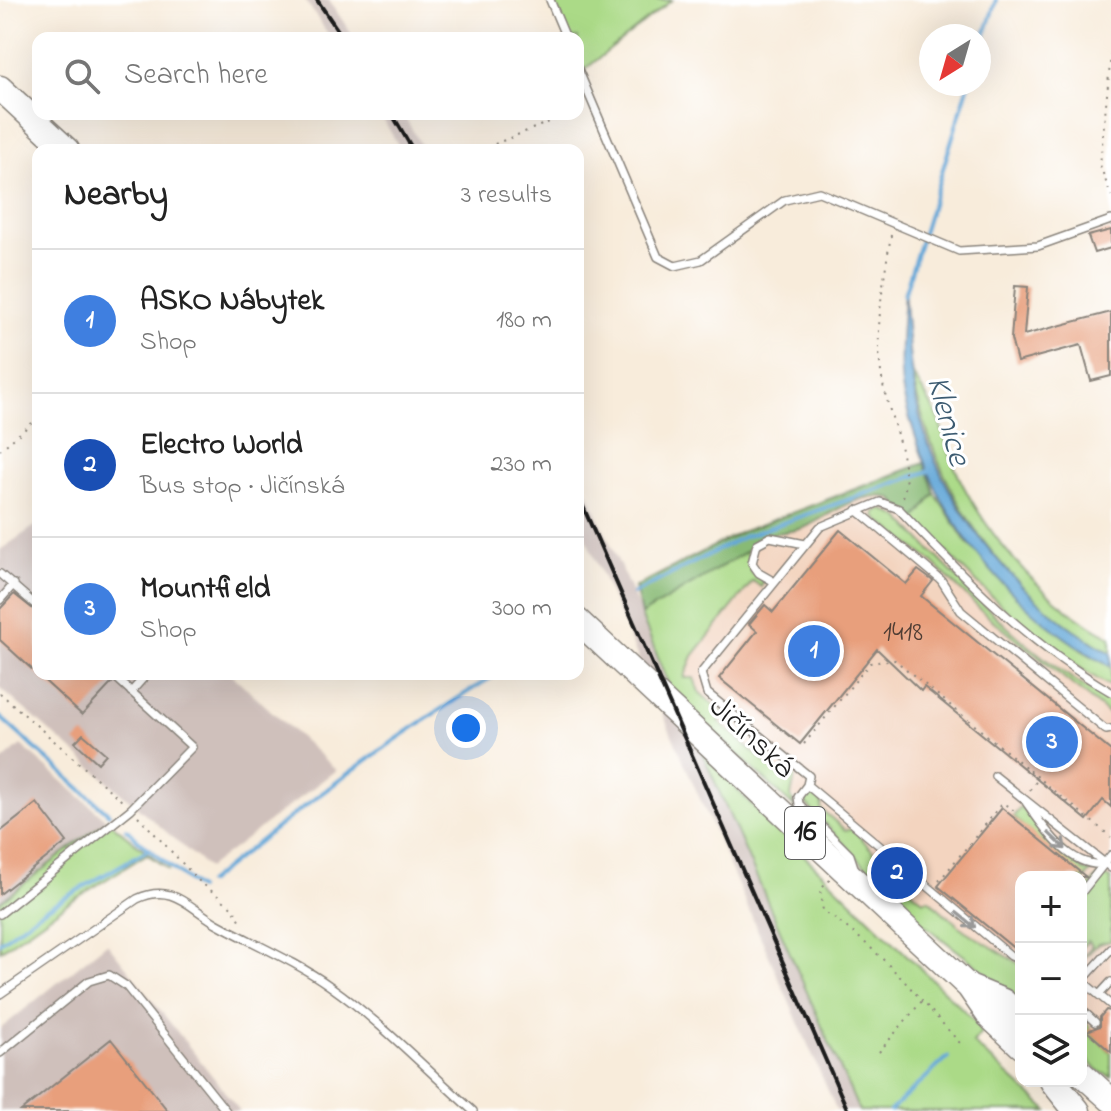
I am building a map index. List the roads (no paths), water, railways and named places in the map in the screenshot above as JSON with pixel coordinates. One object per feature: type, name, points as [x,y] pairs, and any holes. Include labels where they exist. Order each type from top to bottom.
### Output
[{"type":"highway","points":[[1060,1087],[1077,1111]]},
{"type":"main road","points":[[0,88],[32,118]]},
{"type":"main road","points":[[35,120],[61,144]]},
{"type":"main road","name":"Jičínská","points":[[586,628],[969,987],[989,1016],[1015,1040]]},
{"type":"main road","name":"Jičínská","points":[[969,987],[1003,1001],[1019,1015]]},
{"type":"main road","points":[[1087,1078],[1111,1100]]},
{"type":"main road","points":[[1063,1087],[1092,1111]]},
{"type":"lane","points":[[550,0],[563,32]]},
{"type":"lane","points":[[584,83],[658,257],[675,266],[701,260],[785,200],[819,192],[959,251],[1038,246],[1111,220]]},
{"type":"lane","points":[[850,876],[850,855],[799,804],[798,797],[807,785],[809,776],[707,693],[701,683],[704,666],[826,522],[880,502],[897,507],[1017,627],[1067,665],[1111,692]]},
{"type":"lane","points":[[857,510],[941,580],[961,611],[1109,731]]},
{"type":"lane","points":[[773,581],[759,573],[752,563],[757,544],[770,537],[805,544]]},
{"type":"lane","points":[[0,574],[32,601]]},
{"type":"lane","points":[[0,600],[14,584]]},
{"type":"lane","points":[[0,914],[131,809],[192,747],[118,680]]},
{"type":"lane","points":[[131,692],[142,680]]},
{"type":"lane","points":[[995,776],[1108,862]]},
{"type":"lane","points":[[807,785],[1015,958]]},
{"type":"lane","points":[[1023,798],[1052,838],[1080,861],[1108,862]]},
{"type":"lane","points":[[1087,886],[1108,862]]},
{"type":"lane","points":[[0,994],[137,899],[158,892],[175,895],[217,923],[283,956],[332,987],[473,1111]]},
{"type":"lane","points":[[1087,976],[1111,949]]},
{"type":"lane","points":[[0,1053],[89,981],[109,975],[126,986],[226,1111]]},
{"type":"lane","points":[[1099,995],[1111,982]]},
{"type":"lane","points":[[1087,986],[1111,1005]]},
{"type":"lane","points":[[1087,1015],[1095,1022]]},
{"type":"water","name":"Klenice","points":[[904,290],[916,401],[932,454],[949,489],[992,553],[1047,609],[1111,653],[1111,667],[1078,647],[1019,599],[992,572],[948,511],[917,441],[903,392],[900,354]]},
{"type":"waterway","name":"Klenice","points":[[988,24],[996,0]]},
{"type":"waterway","name":"Klenice","points":[[904,295],[965,96]]},
{"type":"waterway","points":[[633,594],[743,537],[929,471]]},
{"type":"waterway","points":[[207,883],[348,774],[488,680]]},
{"type":"waterway","points":[[0,717],[109,814]]},
{"type":"waterway","points":[[126,829],[148,849]]},
{"type":"waterway","points":[[0,942],[42,911],[149,849],[198,889]]},
{"type":"waterway","points":[[890,1111],[948,1057]]},
{"type":"railway","points":[[317,0],[339,32]]},
{"type":"railway","points":[[396,120],[410,144]]},
{"type":"railway","points":[[584,509],[848,1111]]},
{"type":"place","name":"ASKO Nábytek","points":[[814,651]]},
{"type":"place","name":"Mountfield","points":[[1052,742]]},
{"type":"place","name":"Electro World","points":[[897,873]]}]
